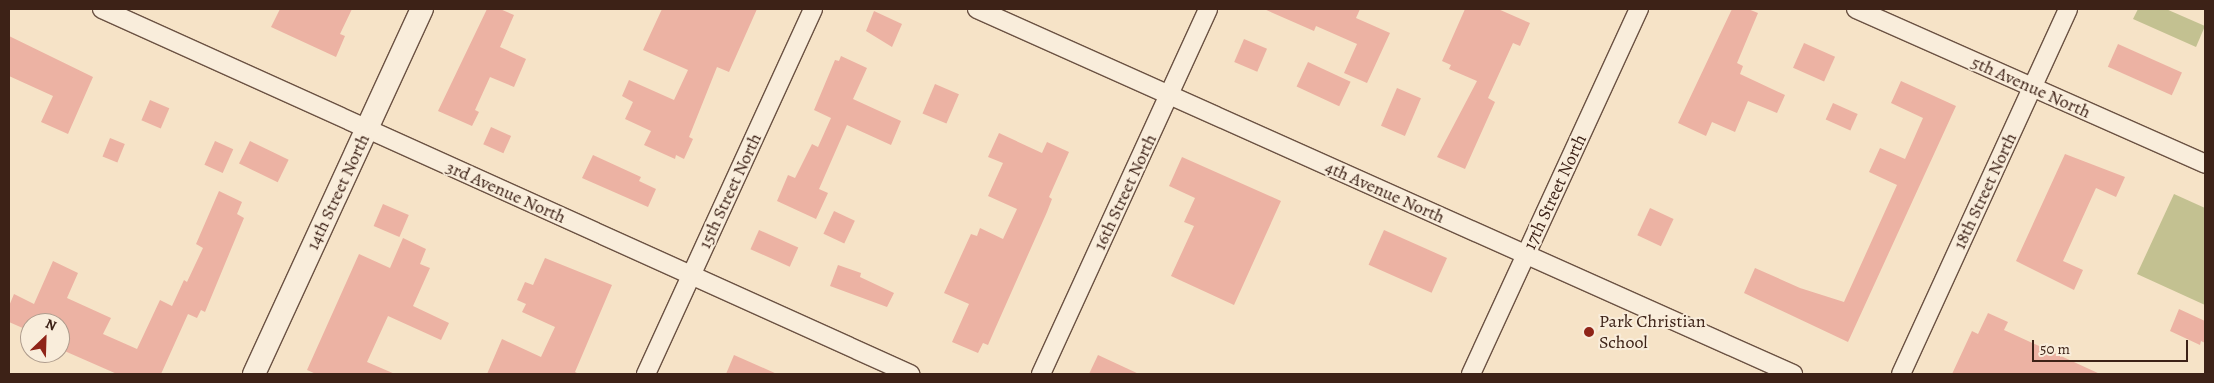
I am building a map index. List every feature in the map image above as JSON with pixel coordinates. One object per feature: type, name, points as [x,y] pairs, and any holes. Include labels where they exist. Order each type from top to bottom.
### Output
[{"type":"street","name":"3rd Avenue North","points":[[102,9],[910,374]]},
{"type":"street","name":"14th Street North","points":[[254,374],[422,9]]},
{"type":"street","name":"15th Street North","points":[[646,374],[813,9]]},
{"type":"street","name":"4th Avenue North","points":[[977,9],[1793,374]]},
{"type":"street","name":"16th Street North","points":[[1042,374],[1208,9]]},
{"type":"street","name":"17th Street North","points":[[1472,374],[1639,9]]},
{"type":"street","name":"5th Avenue North","points":[[1856,9],[2205,164]]},
{"type":"street","name":"18th Street North","points":[[1901,374],[2068,9]]},
{"type":"shaded area","points":[[2138,9],[2166,9],[2205,26],[2196,47],[2133,19]]},
{"type":"shaded area","points":[[2174,194],[2205,208],[2205,305],[2137,274]]},
{"type":"building","points":[[280,9],[352,9],[340,34],[345,36],[336,57],[271,27]]},
{"type":"building","points":[[487,9],[500,9],[514,15],[500,47],[526,59],[514,87],[490,77],[475,110],[479,112],[472,126],[438,111]]},
{"type":"building","points":[[662,9],[757,9],[729,72],[717,67],[689,137],[693,139],[684,159],[676,155],[675,159],[644,145],[651,131],[625,119],[633,102],[622,96],[629,80],[674,100],[688,70],[643,50]]},
{"type":"building","points":[[1264,9],[1360,9],[1356,18],[1390,33],[1367,83],[1344,73],[1357,44],[1316,26],[1314,31]]},
{"type":"building","points":[[1465,9],[1498,9],[1530,23],[1520,46],[1513,43],[1488,98],[1495,102],[1465,169],[1437,157],[1477,81],[1449,69],[1451,65],[1442,61]]},
{"type":"building","points":[[1732,9],[1748,9],[1758,13],[1737,63],[1743,66],[1740,74],[1785,95],[1777,113],[1748,101],[1735,132],[1712,122],[1706,136],[1678,123]]},
{"type":"building","points":[[874,11],[902,24],[892,47],[866,31]]},
{"type":"building","points":[[9,36],[93,77],[68,134],[41,122],[53,96],[9,76]]},
{"type":"building","points":[[1244,39],[1267,49],[1257,72],[1234,62]]},
{"type":"building","points":[[1804,43],[1835,57],[1824,81],[1793,68]]},
{"type":"building","points":[[2118,44],[2182,72],[2172,95],[2108,67]]},
{"type":"building","points":[[841,56],[867,68],[853,99],[901,121],[891,145],[847,125],[819,189],[828,193],[816,219],[777,201],[788,175],[795,178],[812,144],[818,147],[831,118],[814,110],[835,60],[839,61]]},
{"type":"building","points":[[1308,62],[1351,82],[1339,106],[1297,86]]},
{"type":"building","points":[[1901,81],[1956,106],[1848,342],[1744,293],[1755,268],[1800,288],[1844,302],[1897,185],[1869,172],[1880,148],[1905,159],[1923,118],[1891,103]]},
{"type":"building","points":[[935,84],[959,94],[946,124],[922,113]]},
{"type":"building","points":[[1397,88],[1421,98],[1405,136],[1381,126]]},
{"type":"building","points":[[150,100],[169,108],[161,128],[141,120]]},
{"type":"building","points":[[1833,103],[1858,114],[1850,130],[1826,119]]},
{"type":"building","points":[[491,127],[511,136],[503,153],[483,144]]},
{"type":"building","points":[[999,133],[1042,153],[1047,142],[1069,152],[1049,197],[1052,199],[1047,212],[988,345],[983,343],[978,353],[952,342],[969,304],[944,293],[971,234],[977,236],[980,228],[1003,239],[1017,209],[988,196],[1003,163],[988,157]]},
{"type":"building","points":[[110,138],[125,144],[117,163],[103,157]]},
{"type":"building","points":[[215,141],[233,149],[223,173],[204,165]]},
{"type":"building","points":[[250,141],[289,160],[278,182],[239,163]]},
{"type":"building","points":[[2065,154],[2125,177],[2116,197],[2096,188],[2063,261],[2083,270],[2074,290],[2016,261]]},
{"type":"building","points":[[593,155],[641,177],[639,181],[656,189],[648,207],[582,178]]},
{"type":"building","points":[[1182,157],[1281,201],[1234,305],[1171,276],[1194,226],[1184,222],[1195,198],[1169,186]]},
{"type":"building","points":[[219,191],[242,202],[237,214],[244,218],[205,312],[201,310],[197,318],[188,314],[161,374],[117,374],[70,353],[70,313],[20,313],[20,327],[9,322],[9,306],[14,294],[34,304],[53,261],[78,273],[67,298],[111,318],[103,334],[137,349],[160,300],[172,306],[184,280],[187,282],[203,248],[196,244]]},
{"type":"building","points":[[383,204],[409,215],[399,237],[374,226]]},
{"type":"building","points":[[1650,208],[1674,219],[1661,246],[1637,235]]},
{"type":"building","points":[[834,211],[855,221],[844,243],[823,234]]},
{"type":"building","points":[[759,230],[798,247],[790,267],[750,249]]},
{"type":"building","points":[[1384,230],[1447,258],[1432,293],[1369,265]]},
{"type":"building","points":[[403,238],[426,249],[420,264],[430,268],[413,306],[449,323],[441,340],[388,316],[367,362],[395,374],[316,374],[307,370],[359,254],[390,268]]},
{"type":"building","points":[[545,258],[612,285],[575,372],[579,374],[487,374],[502,339],[541,357],[555,327],[522,312],[526,304],[517,300],[525,282],[533,285]]},
{"type":"building","points":[[838,265],[861,273],[860,277],[894,293],[887,307],[830,286]]},
{"type":"building","points":[[2179,309],[2205,321],[2205,343],[2201,341],[2200,345],[2170,331]]},
{"type":"building","points":[[1988,313],[2008,322],[2004,330],[2100,374],[1952,374],[1972,331],[1978,334]]},
{"type":"building","points":[[734,355],[777,374],[726,374]]},
{"type":"building","points":[[1098,355],[1139,374],[1089,374]]},
{"type":"place","name":"Park Christian School","points":[[1589,332]]}]
